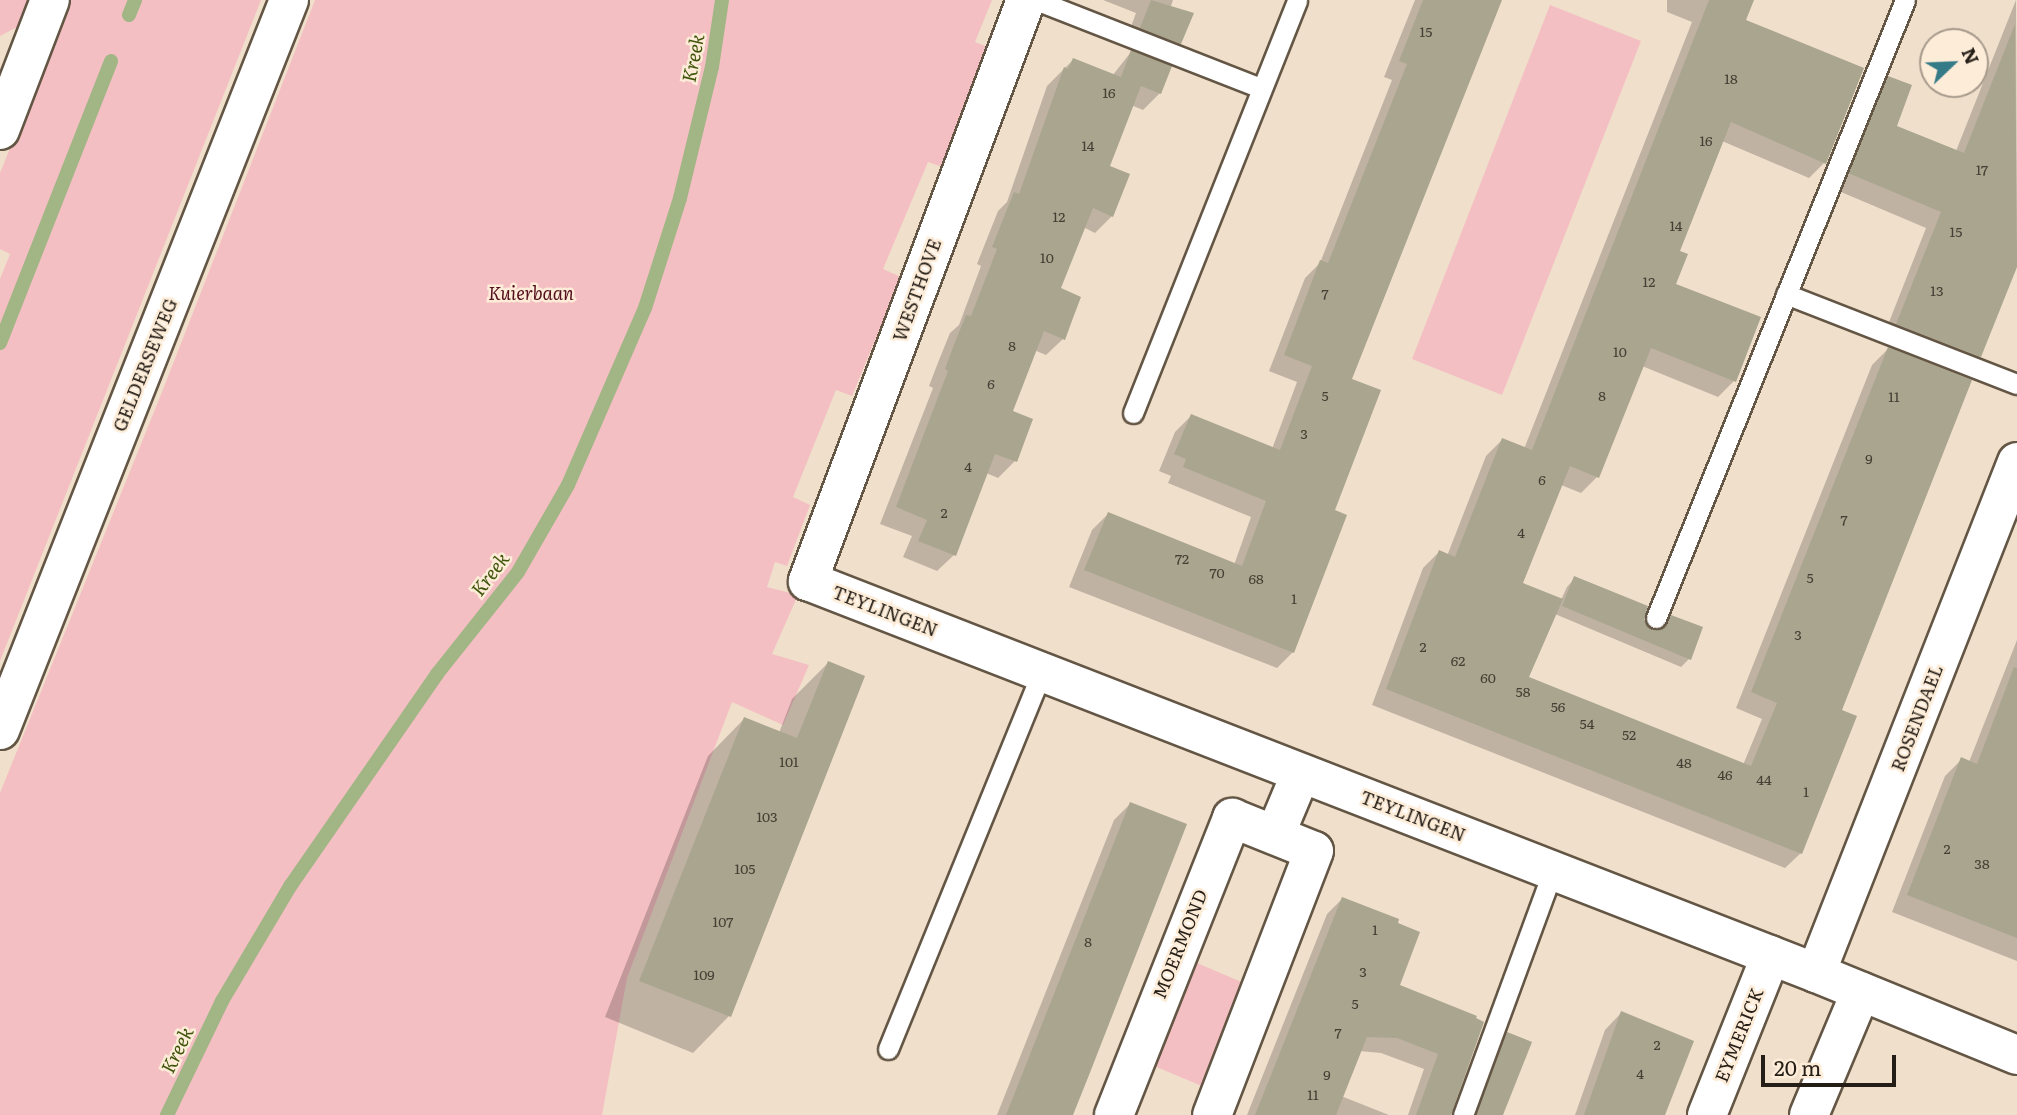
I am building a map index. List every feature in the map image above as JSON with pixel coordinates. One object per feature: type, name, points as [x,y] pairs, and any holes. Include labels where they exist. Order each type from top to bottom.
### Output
[{"type":"street","points":[[0,130],[11,69],[50,0]]},
{"type":"street","name":"GELDERSEWEG","points":[[0,730],[289,0]]},
{"type":"street","name":"WESTHOVE","points":[[808,581],[1026,0]]},
{"type":"street","name":"ROSENDAEL","points":[[1816,973],[2017,462]]},
{"type":"street","name":"TEYLINGEN","points":[[808,581],[1771,955],[2017,1055]]},
{"type":"street","points":[[1275,835],[1301,773]]},
{"type":"street","name":"MOERMOND","points":[[1114,1115],[1232,818],[1314,851],[1212,1115]]},
{"type":"street","name":"EYMERICK","points":[[1707,1115],[1771,955]]},
{"type":"street","points":[[1809,1115],[1861,991]]},
{"type":"lane","points":[[1036,0],[1261,88]]},
{"type":"lane","points":[[1133,413],[1297,0]]},
{"type":"lane","points":[[1656,618],[1905,0]]},
{"type":"lane","points":[[1786,294],[2017,384]]},
{"type":"lane","points":[[888,1049],[1042,672]]},
{"type":"lane","points":[[1463,1115],[1553,871]]},
{"type":"green space","points":[[0,0],[30,0],[19,26],[0,36]]},
{"type":"green space","points":[[70,0],[261,0],[0,661],[0,279],[10,254],[0,249],[0,173]]},
{"type":"green space","name":"Kuierbaan","points":[[315,0],[992,0],[975,42],[990,48],[943,167],[928,162],[883,269],[901,277],[852,396],[836,390],[793,497],[810,505],[787,566],[775,562],[767,587],[798,595],[772,654],[809,665],[783,725],[732,702],[627,978],[602,1115],[0,1115],[0,793],[162,392]]},
{"type":"green space","points":[[1550,5],[1641,41],[1502,395],[1412,359]]},
{"type":"green space","points":[[1190,960],[1251,986],[1209,1089],[1147,1063]]},
{"type":"building","points":[[1151,0],[1194,13],[1181,44],[1140,28]]},
{"type":"building","points":[[1423,0],[1502,0],[1352,379],[1381,390],[1335,510],[1347,515],[1294,653],[1084,570],[1108,512],[1242,566],[1266,501],[1183,467],[1186,459],[1174,454],[1191,414],[1280,450],[1312,366],[1284,355],[1320,260],[1328,263],[1407,64],[1399,61]]},
{"type":"building","points":[[1709,0],[1754,0],[1746,20],[1864,68],[1826,164],[1731,122],[1680,251],[1688,254],[1676,284],[1761,317],[1736,382],[1651,348],[1599,478],[1570,466],[1523,583],[1563,599],[1529,677],[1751,766],[1777,703],[1751,692],[1888,347],[1972,380],[1842,710],[1857,716],[1802,854],[1386,689],[1439,550],[1455,557],[1502,438],[1532,450]]},
{"type":"building","points":[[2015,24],[2017,267],[1981,357],[1896,324],[1941,212],[1848,173],[1888,76],[1912,85],[1897,126],[1964,153],[1986,98],[1989,98],[1989,90]]},
{"type":"building","points":[[1131,50],[1172,66],[1161,94],[1141,86],[1110,166],[1130,174],[1113,217],[1093,208],[1061,288],[1081,297],[1065,340],[1044,331],[1013,411],[1033,419],[1017,462],[995,454],[956,556],[918,541],[927,520],[896,507],[948,371],[945,369],[955,342],[966,315],[971,316],[997,249],[992,247],[1014,192],[1019,194],[1064,67],[1068,69],[1073,58],[1121,77]]},
{"type":"building","points":[[1574,576],[1648,606],[1644,620],[1652,630],[1664,627],[1671,615],[1703,627],[1691,660],[1562,606]]},
{"type":"building","points":[[828,661],[865,676],[731,1017],[639,981],[744,717],[797,738]]},
{"type":"building","points":[[2014,667],[2017,668],[2017,938],[1907,895],[1961,757],[1977,764]]},
{"type":"building","points":[[1130,802],[1187,824],[1091,1070],[1073,1115],[1006,1115]]},
{"type":"building","points":[[1342,897],[1399,919],[1398,923],[1420,932],[1400,985],[1477,1016],[1476,1018],[1484,1022],[1451,1115],[1416,1115],[1438,1054],[1397,1038],[1367,1037],[1336,1115],[1255,1115]]},
{"type":"building","points":[[1621,1011],[1694,1041],[1665,1115],[1584,1115]]},
{"type":"building","points":[[1507,1032],[1532,1042],[1503,1115],[1476,1115]]},
{"type":"waterway","points":[[129,15],[135,0]]},
{"type":"waterway","name":"Kreek","points":[[167,1115],[222,1001],[291,885],[437,674],[518,572],[568,485],[645,308],[680,198],[712,67],[722,0]]},
{"type":"waterway","points":[[0,343],[111,61]]}]
